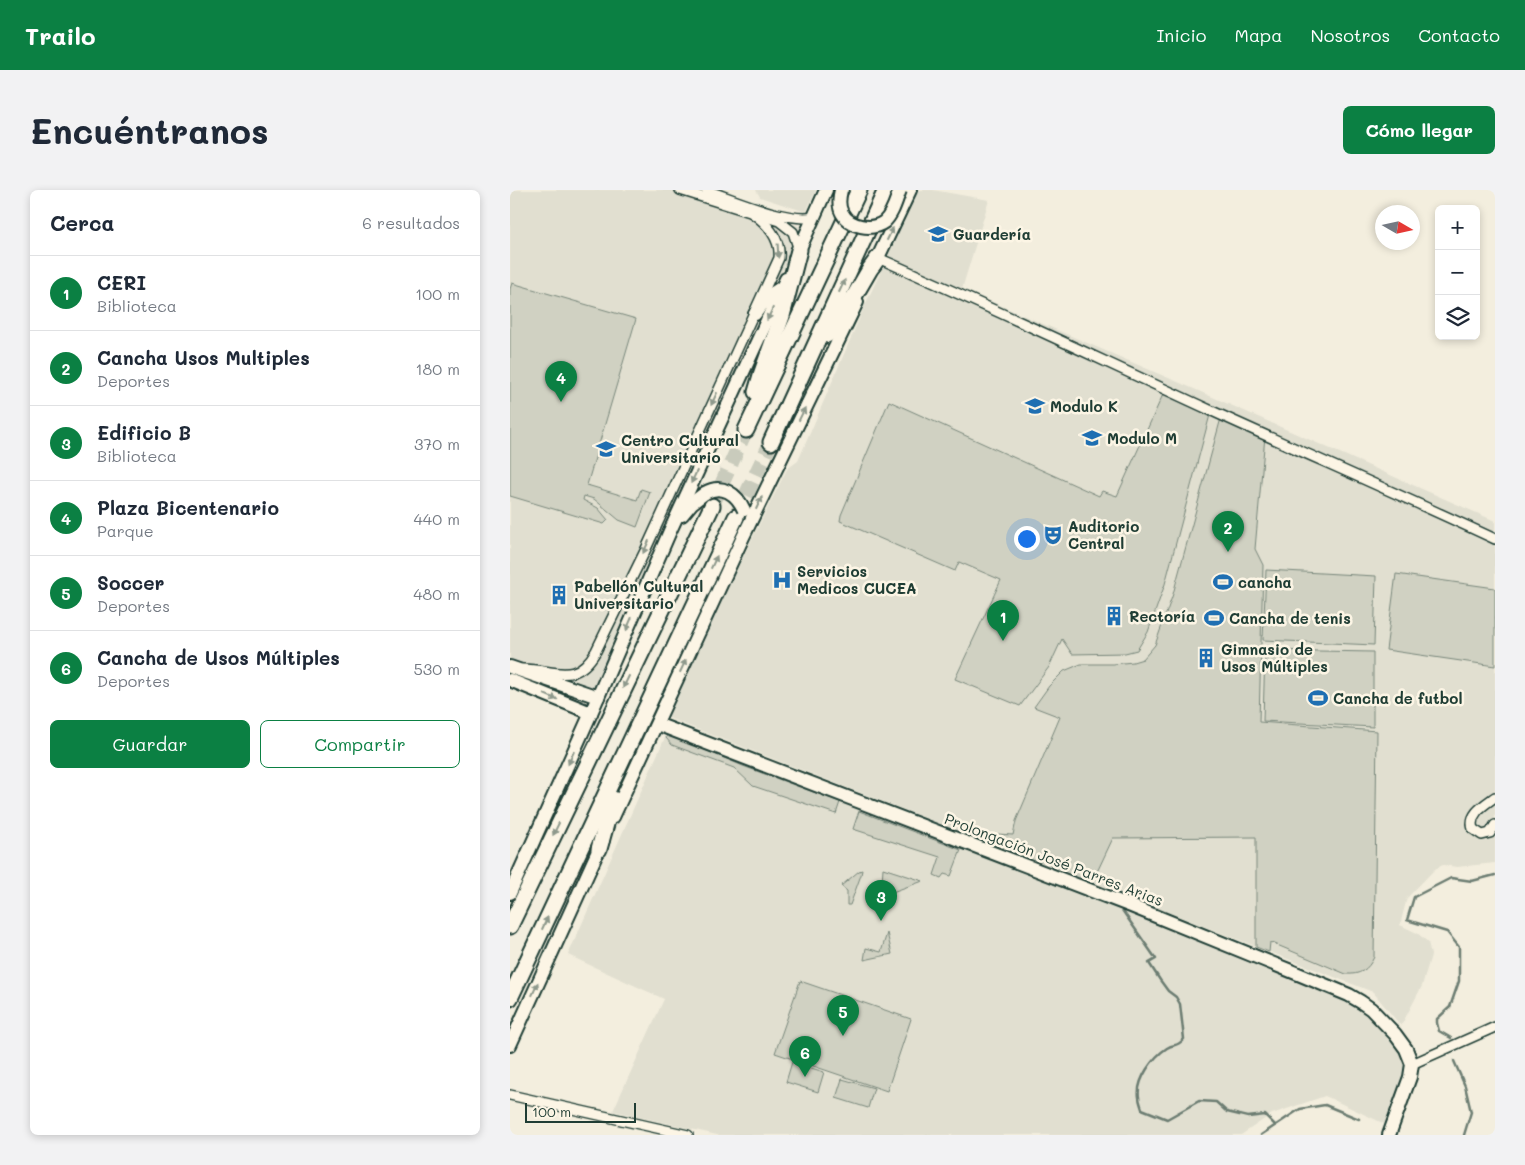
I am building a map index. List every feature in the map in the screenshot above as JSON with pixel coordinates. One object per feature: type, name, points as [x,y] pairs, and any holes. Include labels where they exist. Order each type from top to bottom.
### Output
[{"type":"highway","points":[[799,250],[782,316],[761,375],[746,430],[859,190]]},
{"type":"highway","points":[[878,258],[828,334],[788,418],[771,442],[886,190]]},
{"type":"highway","points":[[510,926],[709,499]]},
{"type":"highway","points":[[510,998],[693,606],[740,514]]},
{"type":"highway","points":[[599,848],[605,820],[613,797],[666,679],[693,606]]},
{"type":"main road","points":[[510,893],[670,531],[826,190]]},
{"type":"main road","points":[[841,190],[839,203],[842,214],[850,222],[866,227],[878,225],[887,219],[900,190]]},
{"type":"main road","points":[[512,1039],[743,537],[910,190]]},
{"type":"main road","points":[[755,314],[768,298],[784,285]]},
{"type":"main road","points":[[670,531],[692,503],[709,499],[713,490],[726,491],[735,496],[740,514],[746,526],[743,537]]},
{"type":"main road","points":[[511,672],[598,697]]},
{"type":"main road","points":[[511,672],[591,713]]},
{"type":"main road","name":"Prolongación José Parres Arias","points":[[657,724],[1131,906],[1348,995],[1371,1009],[1384,1022],[1406,1049],[1412,1064]]},
{"type":"main road","points":[[1389,1135],[1410,1078],[1412,1064]]},
{"type":"street","points":[[680,190],[752,213],[796,218],[814,217]]},
{"type":"street","points":[[706,190],[775,216],[792,232],[799,250]]},
{"type":"street","points":[[511,672],[536,669],[553,674],[566,674],[576,671],[590,660],[645,551],[779,258],[780,253],[777,242],[771,231],[763,221],[752,213]]},
{"type":"street","points":[[878,258],[933,281],[1212,411],[1371,481],[1495,539]]},
{"type":"street","points":[[1495,797],[1473,815],[1471,822],[1473,829],[1482,835],[1490,833],[1495,825]]},
{"type":"street","points":[[1412,1064],[1495,1027]]},
{"type":"street","points":[[510,1095],[688,1135]]},
{"type":"shaded area","name":"Centro Cultural Universitario","points":[[510,190],[688,190],[802,227],[588,702],[510,672]]},
{"type":"shaded area","points":[[756,190],[816,190],[806,212],[760,197]]},
{"type":"shaded area","points":[[919,190],[933,190],[989,200],[962,289],[1495,521],[1495,863],[1457,867],[1443,865],[1435,869],[1407,898],[1400,925],[1417,933],[1428,942],[1431,955],[1422,986],[1401,1026],[1373,992],[663,716],[678,696],[682,683],[714,615],[787,469],[798,461],[866,303]]},
{"type":"shaded area","points":[[512,283],[636,319],[587,485],[637,500],[641,489],[650,492],[637,527],[619,520],[594,499],[584,496],[583,500],[598,508],[608,520],[604,524],[510,496],[510,289]]},
{"type":"shaded area","points":[[1165,390],[1211,411],[1165,584],[1148,632],[1137,650],[1125,653],[1072,654],[1062,639],[1049,667],[1020,706],[955,679],[1001,580],[959,562],[955,571],[840,521],[889,401],[1099,496],[1102,491],[1117,496]]},
{"type":"shaded area","points":[[1221,418],[1265,436],[1255,549],[1263,565],[1259,722],[1377,731],[1374,957],[1363,971],[1355,974],[1346,974],[1270,942],[1269,952],[1256,947],[1256,837],[1113,838],[1097,872],[1089,875],[1083,883],[992,848],[997,834],[1013,835],[1016,821],[1060,717],[1034,707],[1049,686],[1064,671],[1081,664],[1133,662],[1143,659],[1155,645],[1173,594]]},
{"type":"shaded area","name":"Cancha de futbol","points":[[1266,570],[1376,576],[1374,645],[1263,640]]},
{"type":"shaded area","points":[[1396,574],[1495,588],[1495,666],[1386,650]]},
{"type":"shaded area","name":"Cancha de futbol","points":[[1265,650],[1373,652],[1373,727],[1263,721]]},
{"type":"shaded area","points":[[667,733],[1185,931],[1359,1003],[1408,1055],[1408,1069],[1387,1125],[1325,1096],[1272,1114],[1241,1135],[717,1135],[613,1111],[664,999],[568,955]]},
{"type":"shaded area","points":[[667,734],[743,766],[840,802],[836,814],[753,786],[734,768],[672,745],[666,738]]},
{"type":"shaded area","points":[[859,811],[961,850],[951,876],[944,874],[941,878],[934,875],[940,857],[853,829]]},
{"type":"shaded area","points":[[883,868],[923,881],[881,896]]},
{"type":"shaded area","points":[[862,870],[850,905],[847,905],[847,891],[841,886]]},
{"type":"shaded area","points":[[887,933],[892,954],[864,960],[866,948],[881,952]]},
{"type":"shaded area","points":[[800,981],[911,1019],[887,1091],[775,1053]]},
{"type":"shaded area","points":[[792,1062],[824,1072],[818,1092],[786,1082]]},
{"type":"shaded area","points":[[842,1079],[874,1088],[868,1108],[836,1098]]},
{"type":"waterway","points":[[1451,1038],[1439,1031],[1437,1019],[1450,1007],[1459,981],[1459,947],[1447,932],[1407,920],[1414,897],[1451,878],[1472,881],[1495,875]]},
{"type":"waterway","points":[[1122,910],[1156,959],[1149,963],[1168,991],[1176,997],[1180,1004],[1184,1039],[1179,1044],[1170,1047],[1156,1057],[1143,1076],[1139,1090],[1139,1100],[1142,1109],[1167,1119],[1199,1101],[1216,1102],[1227,1112],[1248,1117],[1265,1115],[1275,1125]]},
{"type":"waterway","points":[[1454,1061],[1465,1086],[1471,1112],[1464,1135]]},
{"type":"waterway","points":[[1261,1135],[1300,1109],[1325,1105],[1359,1119]]},
{"type":"tunnel","points":[[712,506],[746,430]]},
{"type":"tunnel","points":[[736,516],[771,442]]},
{"type":"place","name":"Guardería","points":[[938,234]]},
{"type":"place","name":"Plaza Bicentenario","points":[[561,402]]},
{"type":"place","name":"Modulo K","points":[[1035,406]]},
{"type":"place","name":"Modulo M","points":[[1092,438]]},
{"type":"place","name":"Centro Cultural Universitario","points":[[606,449]]},
{"type":"place","name":"Auditorio Central","points":[[1053,535]]},
{"type":"place","name":"Cancha Usos Multiples","points":[[1228,552]]},
{"type":"place","name":"Servicios Medicos CUCEA","points":[[782,580]]},
{"type":"place","name":"cancha","points":[[1223,582]]},
{"type":"place","name":"Pabellón Cultural Universitario","points":[[559,595]]},
{"type":"place","name":"Rectoría","points":[[1114,616]]},
{"type":"place","name":"Cancha de tenis","points":[[1214,618]]},
{"type":"place","name":"CERI","points":[[1003,641]]},
{"type":"place","name":"Gimnasio de Usos Múltiples","points":[[1206,658]]},
{"type":"place","name":"Cancha de futbol","points":[[1318,698]]},
{"type":"place","name":"Edificio B","points":[[881,921]]},
{"type":"place","name":"Soccer","points":[[843,1036]]},
{"type":"place","name":"Cancha de Usos Múltiples","points":[[805,1077]]}]
